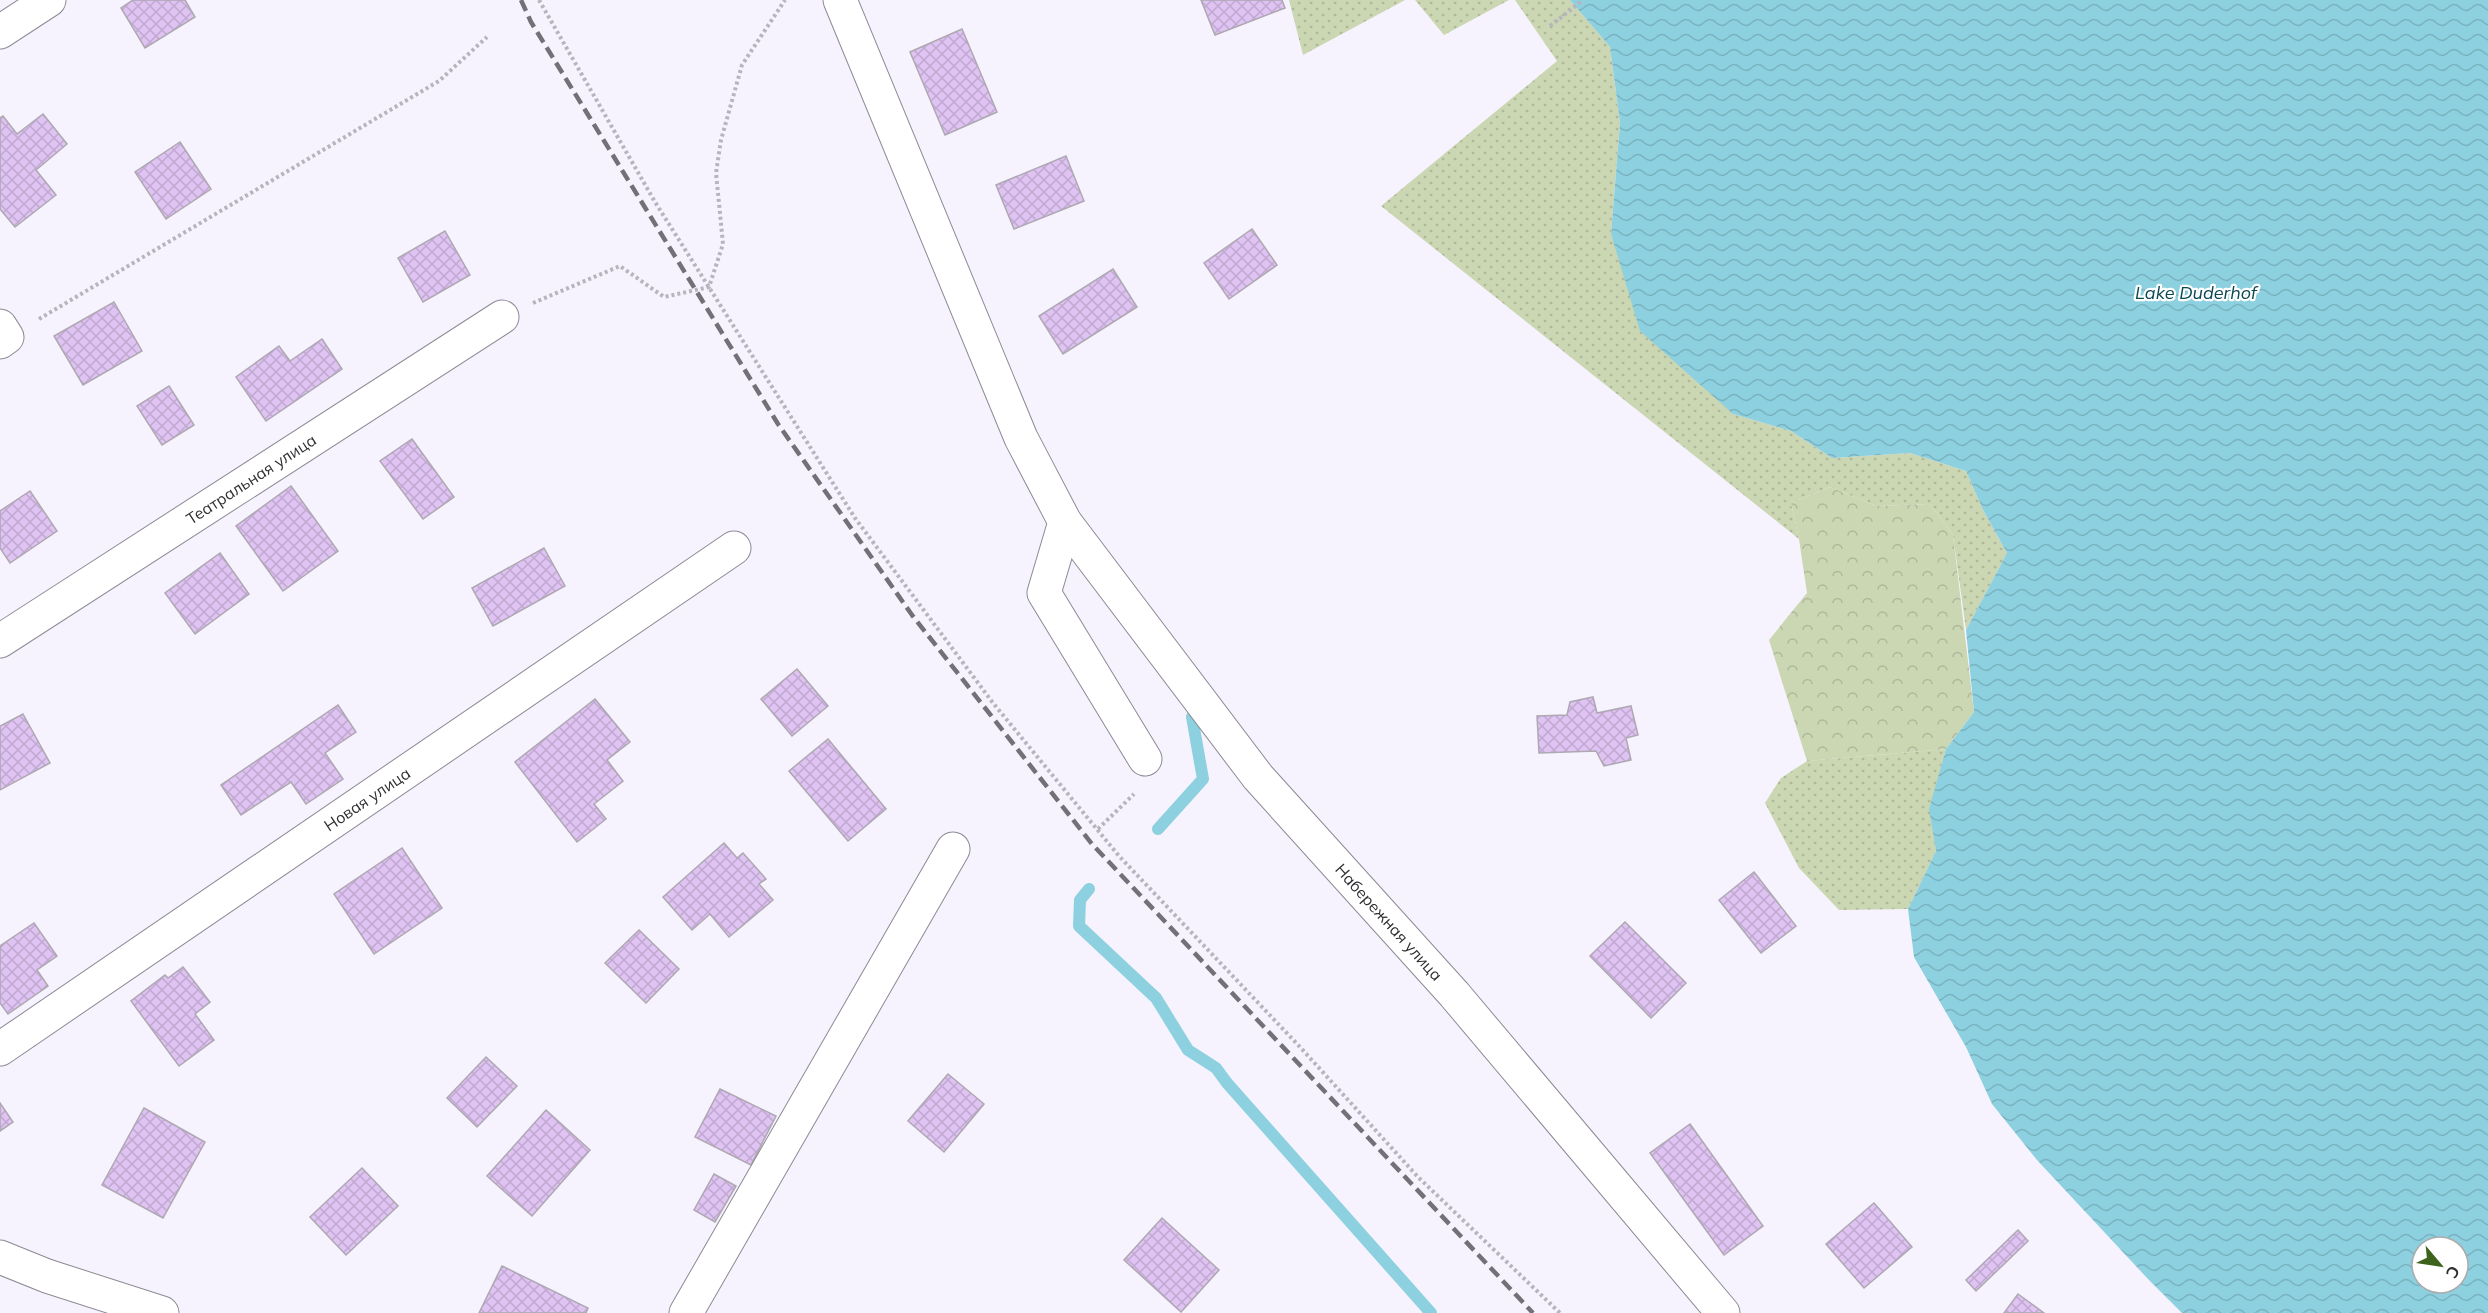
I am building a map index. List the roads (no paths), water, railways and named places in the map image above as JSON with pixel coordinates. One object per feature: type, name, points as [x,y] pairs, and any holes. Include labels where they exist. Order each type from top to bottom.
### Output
[{"type":"street","points":[[0,32],[49,0]]},
{"type":"street","name":"Набережная улица","points":[[840,0],[1021,438],[1065,522],[1258,777],[1454,994],[1723,1313]]},
{"type":"street","name":"Театральная улица","points":[[0,641],[501,317]]},
{"type":"street","points":[[1065,522],[1044,593],[1145,759]]},
{"type":"street","name":"Новая улица","points":[[0,1049],[734,548]]},
{"type":"street","points":[[686,1313],[953,849]]},
{"type":"street","points":[[0,1257],[47,1276],[162,1313]]},
{"type":"water","name":"Lake Duderhof","points":[[1570,0],[2488,0],[2488,1313],[2182,1313],[2037,1160],[1992,1104],[1966,1047],[1914,957],[1908,909],[1936,851],[1929,809],[1946,749],[1974,712],[1966,630],[2007,553],[1983,510],[1966,471],[1910,453],[1832,458],[1791,431],[1733,414],[1640,331],[1611,234],[1620,123],[1610,47]]},
{"type":"waterway","points":[[1158,829],[1203,779],[1192,717]]},
{"type":"waterway","points":[[1089,889],[1080,900],[1079,926],[1156,998],[1188,1050],[1216,1068],[1431,1313]]},
{"type":"railway","points":[[521,0],[531,22],[778,424],[912,615],[1092,844],[1533,1313]]}]
